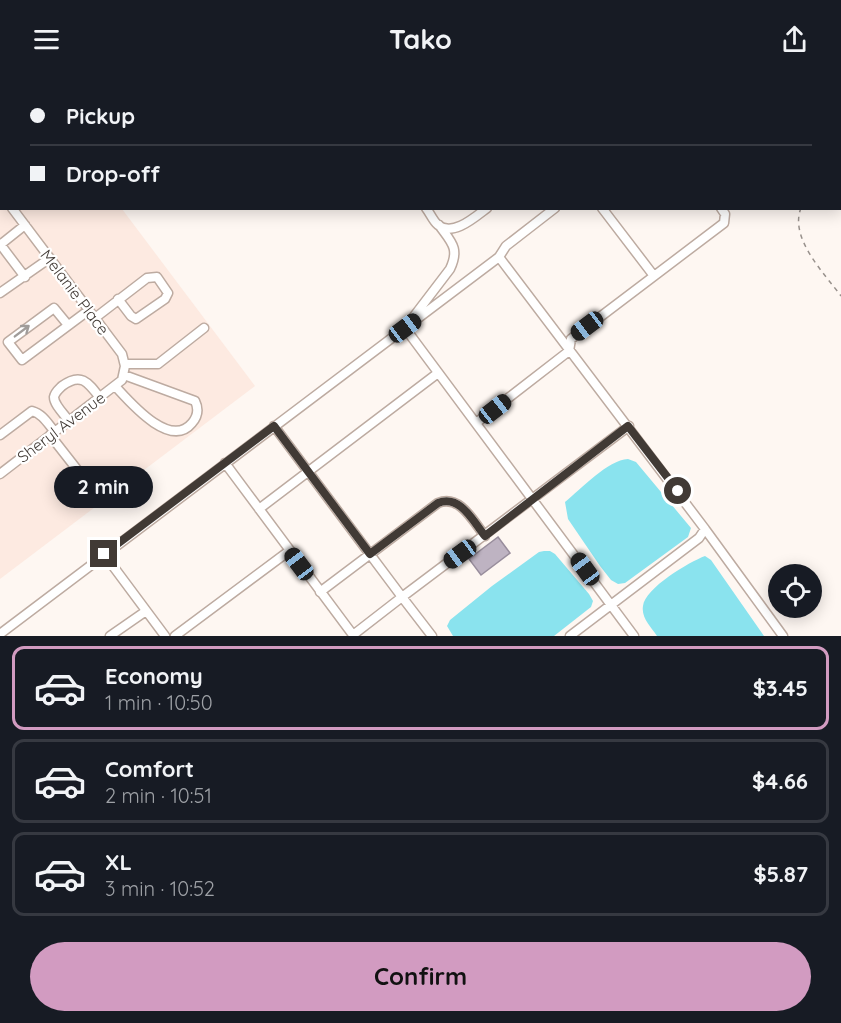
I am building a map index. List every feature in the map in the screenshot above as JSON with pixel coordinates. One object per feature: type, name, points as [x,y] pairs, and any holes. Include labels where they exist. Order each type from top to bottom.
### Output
[{"type":"street","name":"Melanie Place","points":[[14,210],[122,354],[125,364]]},
{"type":"street","points":[[405,328],[456,258],[455,248],[428,210]]},
{"type":"street","points":[[439,225],[456,228],[484,210]]},
{"type":"street","points":[[1,634],[499,257],[506,246],[552,210]]},
{"type":"street","points":[[604,210],[654,276]]},
{"type":"street","points":[[476,423],[569,351],[571,339],[724,224],[725,214],[722,210]]},
{"type":"street","points":[[25,225],[0,244],[25,277]]},
{"type":"street","points":[[499,257],[628,426],[783,636]]},
{"type":"street","points":[[0,293],[50,258]]},
{"type":"street","points":[[94,318],[147,278],[152,276],[157,277],[168,293],[165,299],[136,318],[131,316],[118,300]]},
{"type":"street","points":[[68,325],[54,308],[8,342],[22,360],[89,310]]},
{"type":"street","points":[[120,380],[125,364],[158,363],[204,328]]},
{"type":"street","points":[[405,328],[634,636]]},
{"type":"street","points":[[259,509],[438,373]]},
{"type":"street","points":[[69,421],[58,406],[54,395],[70,380],[76,378],[90,385],[100,398]]},
{"type":"street","points":[[120,380],[195,401],[198,408],[196,417],[190,426],[181,430],[164,429],[144,416],[120,380]]},
{"type":"street","name":"Sheryl Avenue","points":[[0,474],[100,398],[120,380]]},
{"type":"street","points":[[0,435],[32,411],[38,413],[44,418],[52,434],[86,482]]},
{"type":"street","points":[[274,426],[432,636]]},
{"type":"street","points":[[225,463],[352,635],[628,426]]},
{"type":"street","points":[[320,592],[445,500],[457,503],[485,536]]},
{"type":"street","points":[[570,636],[699,538],[705,529]]},
{"type":"street","points":[[175,636],[289,550]]},
{"type":"street","points":[[104,554],[165,636]]},
{"type":"street","points":[[110,636],[146,610]]},
{"type":"path","points":[[800,210],[798,230],[803,242],[841,296]]},
{"type":"shaded area","points":[[0,210],[123,210],[255,386],[0,579]]},
{"type":"water","points":[[628,459],[636,462],[691,528],[688,537],[625,583],[618,584],[611,580],[600,566],[568,519],[565,502],[603,470],[612,464]]},
{"type":"water","points":[[539,552],[555,554],[589,594],[593,601],[591,607],[554,636],[453,636],[447,626],[450,620],[492,586]]},
{"type":"water","points":[[705,556],[711,560],[764,636],[657,636],[649,626],[643,606],[651,591],[679,570]]},
{"type":"building","points":[[498,537],[510,553],[481,575],[469,559]]},
{"type":"route","points":[[104,554],[274,426],[370,554],[445,500],[457,503],[485,536],[628,426],[678,491]]}]
